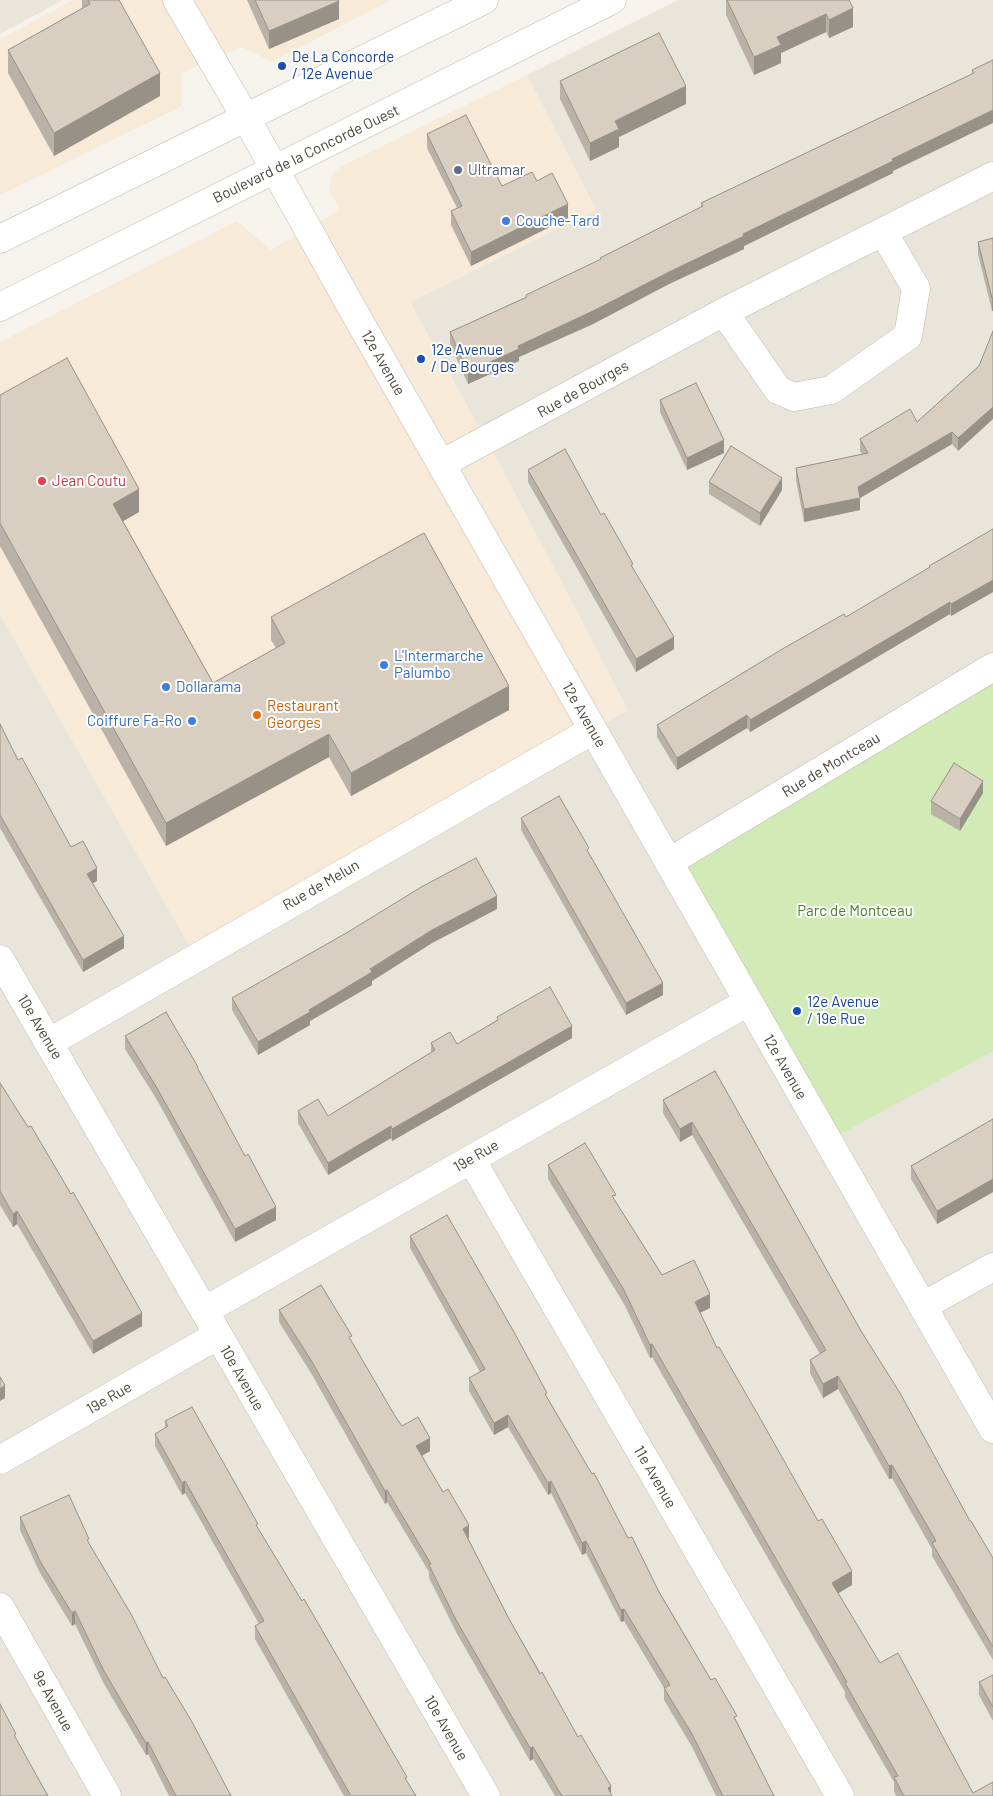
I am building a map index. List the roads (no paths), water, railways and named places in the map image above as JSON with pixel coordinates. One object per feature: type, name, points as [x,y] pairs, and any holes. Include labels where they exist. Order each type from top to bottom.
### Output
[{"type":"street","name":"12e Avenue","points":[[177,0],[993,1430]]},
{"type":"street","points":[[0,239],[484,0]]},
{"type":"street","name":"Boulevard de la Concorde Ouest","points":[[0,307],[612,0]]},
{"type":"street","name":"Rue de Bourges","points":[[441,464],[724,312],[993,176]]},
{"type":"street","points":[[724,312],[778,390],[794,397],[831,390],[908,336],[916,288],[883,232]]},
{"type":"street","name":"Rue de Montceau","points":[[668,862],[993,667]]},
{"type":"street","name":"Rue de Melun","points":[[50,1042],[593,730]]},
{"type":"street","name":"10e Avenue","points":[[0,959],[50,1042],[486,1796]]},
{"type":"street","name":"19e Rue","points":[[204,1311],[748,1002]]},
{"type":"street","name":"11e Avenue","points":[[471,1159],[840,1796]]},
{"type":"street","points":[[923,1306],[993,1267]]},
{"type":"street","name":"19e Rue","points":[[0,1460],[218,1335]]},
{"type":"street","name":"9e Avenue","points":[[0,1607],[107,1796]]},
{"type":"place","name":"De La Concorde / 12e Avenue","points":[[282,66]]},
{"type":"place","name":"Ultramar","points":[[458,170]]},
{"type":"place","name":"Couche-Tard","points":[[506,221]]},
{"type":"place","name":"12e Avenue / De Bourges","points":[[421,359]]},
{"type":"place","name":"Jean Coutu","points":[[42,481]]},
{"type":"place","name":"L'Intermarche Palumbo","points":[[384,665]]},
{"type":"place","name":"Dollarama","points":[[166,687]]},
{"type":"place","name":"Restaurant Georges","points":[[257,715]]},
{"type":"place","name":"Coiffure Fa-Ro","points":[[192,721]]},
{"type":"place","name":"12e Avenue / 19e Rue","points":[[797,1011]]},
{"type":"park label","name":"Parc de Montceau","points":[[855,911]]}]
